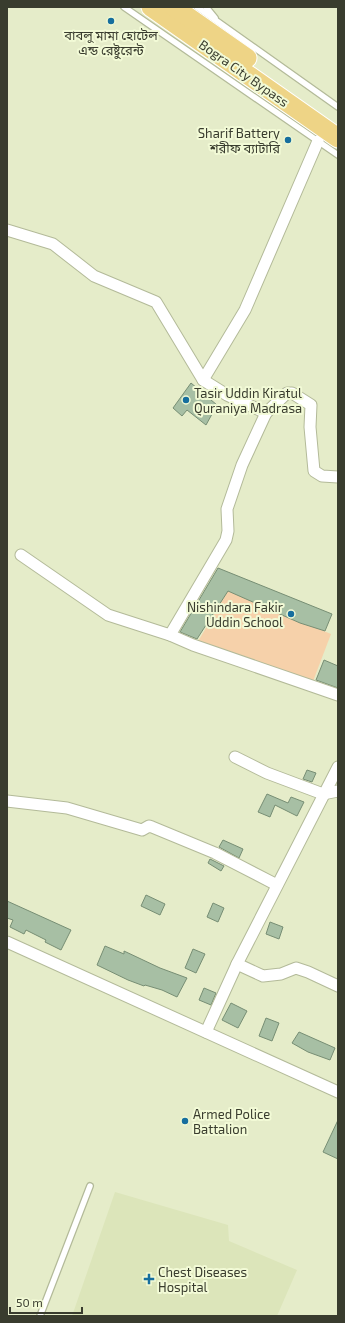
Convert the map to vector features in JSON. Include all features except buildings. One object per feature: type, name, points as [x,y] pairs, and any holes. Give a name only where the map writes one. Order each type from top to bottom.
[{"type":"highway","name":"Bogra City Bypass","points":[[151,7],[338,138]]},
{"type":"highway","name":"Bogra City Bypass","points":[[174,7],[338,124]]},
{"type":"street","points":[[203,380],[244,310],[318,141]]},
{"type":"street","points":[[7,230],[53,244],[94,276],[156,302],[203,380],[227,395],[266,413]]},
{"type":"street","points":[[170,635],[226,540],[228,531],[227,509],[242,465],[266,413],[287,393],[292,393],[311,405],[310,427],[314,470],[322,476],[338,477]]},
{"type":"street","points":[[21,555],[108,615],[170,635],[193,645],[338,695]]},
{"type":"street","points":[[235,757],[267,772],[323,794],[338,791]]},
{"type":"street","points":[[206,1032],[237,964],[338,767]]},
{"type":"street","points":[[7,801],[67,808],[142,830],[149,826],[215,853],[277,885]]},
{"type":"street","points":[[7,942],[338,1092]]},
{"type":"street","points":[[237,964],[263,976],[281,974],[296,968],[338,986]]},
{"type":"lane","points":[[124,7],[338,155]]},
{"type":"lane","points":[[197,7],[338,107]]},
{"type":"lane","points":[[206,7],[219,23]]},
{"type":"lane","points":[[40,1316],[90,1186]]},
{"type":"shaded area","points":[[228,591],[331,634],[312,684],[197,643]]},
{"type":"shaded area","name":"Chest Diseases Hospital","points":[[115,1192],[228,1225],[229,1241],[297,1270],[277,1316],[72,1316]]},
{"type":"place","name":"বাবলু মামা হোটেল এন্ড রেষ্টুরেন্ট","points":[[111,21]]},
{"type":"place","name":"Sharif Battery শরীফ ব্যাটারি","points":[[288,140]]},
{"type":"place","name":"Tasir Uddin Kiratul Quraniya Madrasa","points":[[186,400]]},
{"type":"place","name":"Nishindara Fakir Uddin School","points":[[291,614]]},
{"type":"place","name":"Armed Police Battalion","points":[[185,1121]]},
{"type":"place","name":"Chest Diseases Hospital","points":[[149,1279]]}]
